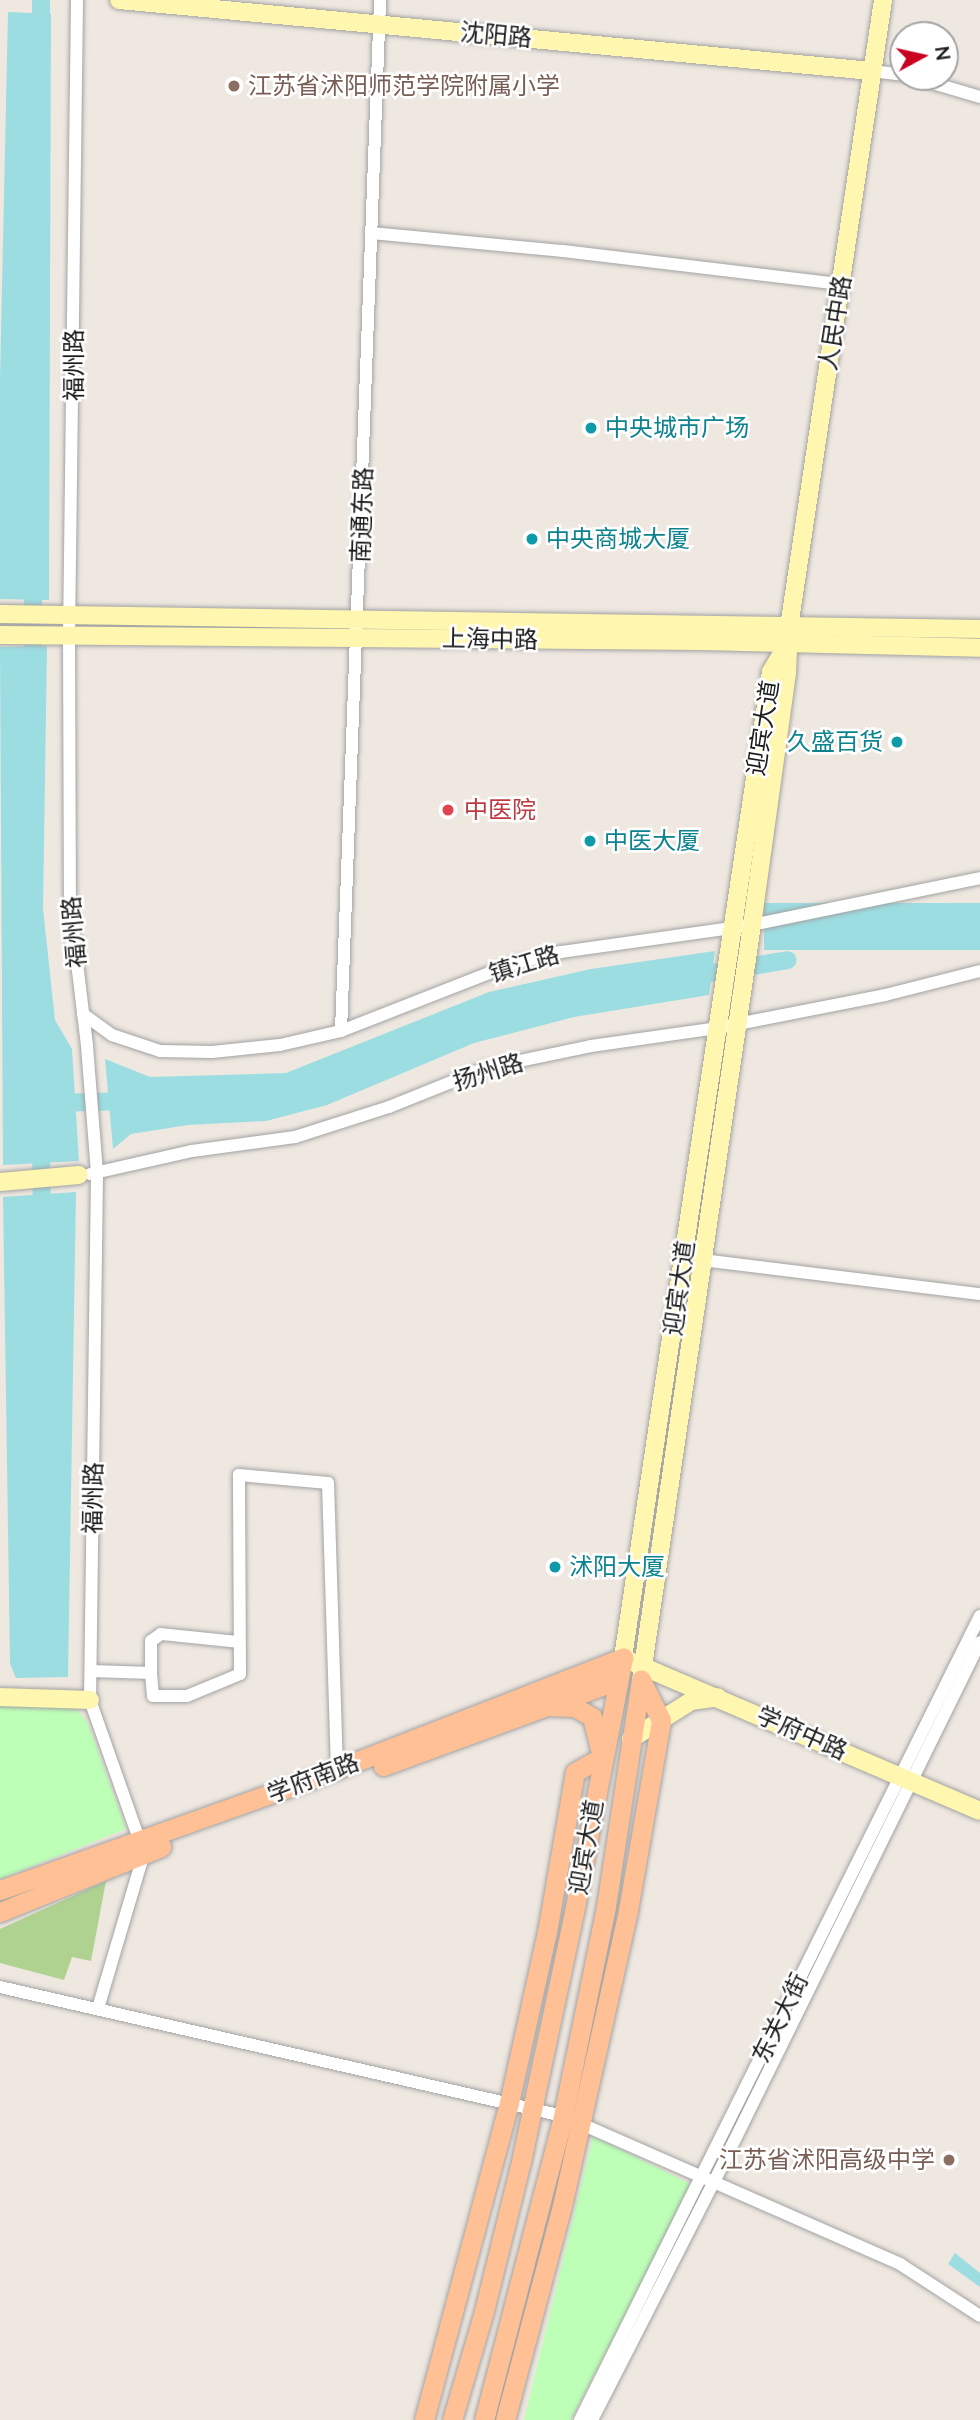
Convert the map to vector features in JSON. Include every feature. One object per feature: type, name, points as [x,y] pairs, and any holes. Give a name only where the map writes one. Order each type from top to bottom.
[{"type":"main road","name":"沈阳路","points":[[119,0],[379,22],[872,71]]},
{"type":"main road","name":"人民中路","points":[[788,636],[883,0]]},
{"type":"main road","name":"上海中路","points":[[0,614],[65,614],[703,641],[980,629]]},
{"type":"main road","name":"上海中路","points":[[0,635],[358,628]]},
{"type":"main road","name":"上海中路","points":[[788,636],[980,648]]},
{"type":"main road","name":"迎宾大道","points":[[484,2420],[563,2116],[606,1906],[751,932],[787,673],[788,636]]},
{"type":"main road","name":"迎宾大道","points":[[452,2420],[484,2311],[532,2108],[575,1907],[623,1658],[771,672],[788,636]]},
{"type":"main road","name":"扬州路","points":[[0,1182],[88,1174]]},
{"type":"main road","points":[[505,2420],[582,2125],[618,1964],[661,1720],[642,1673],[623,1658]]},
{"type":"main road","name":"学府南路","points":[[0,1912],[142,1847],[623,1658]]},
{"type":"main road","points":[[618,1680],[642,1673]]},
{"type":"main road","name":"学府中路","points":[[642,1673],[719,1697],[980,1811]]},
{"type":"main road","name":"学府南路","points":[[0,1890],[142,1847],[618,1680]]},
{"type":"main road","points":[[0,1697],[90,1700]]},
{"type":"main road","points":[[631,1739],[691,1701],[719,1697]]},
{"type":"main road","points":[[424,2420],[509,2103],[547,1932],[575,1772],[602,1757],[592,1717],[575,1707],[544,1706]]},
{"type":"street","name":"福州路","points":[[78,0],[64,635],[70,905],[87,1046],[96,1154],[88,1174],[90,1700],[142,1847]]},
{"type":"street","name":"南通东路","points":[[341,1031],[380,0]]},
{"type":"street","points":[[872,71],[889,73]]},
{"type":"street","points":[[959,91],[980,97]]},
{"type":"street","points":[[372,233],[563,251],[841,284]]},
{"type":"street","name":"镇江路","points":[[83,1014],[112,1035],[160,1051],[212,1052],[280,1045],[341,1031],[509,965],[561,952],[751,932],[980,878]]},
{"type":"street","name":"扬州路","points":[[88,1174],[192,1151],[295,1137],[389,1107],[486,1068],[591,1046],[717,1028],[885,995],[980,971]]},
{"type":"street","points":[[702,1260],[980,1294]]},
{"type":"street","points":[[239,1642],[162,1634],[151,1641],[150,1673],[153,1696],[187,1696],[240,1674],[239,1475],[328,1483],[337,1770]]},
{"type":"street","name":"东关大街","points":[[593,2420],[905,1779],[980,1616]]},
{"type":"street","name":"东关大街","points":[[905,1779],[980,1642]]},
{"type":"street","points":[[91,1671],[150,1673]]},
{"type":"street","points":[[98,2008],[142,1847]]},
{"type":"street","points":[[0,1987],[563,2116],[900,2264],[980,2316]]},
{"type":"street","name":"东关大街","points":[[580,2420],[707,2181]]},
{"type":"green space","points":[[63,1701],[79,1712],[88,1723],[126,1829],[0,1879],[0,1703]]},
{"type":"green space","points":[[106,1881],[91,1961],[72,1957],[64,1980],[0,1963],[0,1929]]},
{"type":"green space","points":[[593,2136],[693,2185],[571,2420],[524,2420]]},
{"type":"water","points":[[8,12],[51,14],[49,600],[0,599],[0,379]]},
{"type":"water","points":[[47,646],[43,909],[55,1020],[72,1049],[79,1161],[3,1165],[0,647]]},
{"type":"water","points":[[764,903],[980,903],[980,950],[764,950]]},
{"type":"water","points":[[715,951],[709,995],[574,1017],[474,1043],[327,1105],[266,1121],[188,1125],[131,1134],[113,1149],[105,1059],[150,1077],[286,1073],[489,992],[591,969]]},
{"type":"water","points":[[76,1192],[68,1677],[16,1678],[10,1664],[3,1197]]},
{"type":"water","points":[[955,2253],[980,2273],[980,2287],[948,2264]]},
{"type":"waterway","points":[[41,0],[41,35]]},
{"type":"waterway","points":[[33,577],[33,651]]},
{"type":"waterway","points":[[688,977],[788,960]]},
{"type":"waterway","points":[[54,1103],[131,1101]]},
{"type":"waterway","points":[[41,1141],[42,1218]]},
{"type":"place","name":"江苏省沭阳师范学院附属小学","points":[[234,86]]},
{"type":"place","name":"中央城市广场","points":[[591,428]]},
{"type":"place","name":"中央商城大厦","points":[[532,539]]},
{"type":"place","name":"久盛百货","points":[[897,742]]},
{"type":"place","name":"中医院","points":[[448,810]]},
{"type":"place","name":"中医大厦","points":[[590,841]]},
{"type":"place","name":"沭阳大厦","points":[[555,1567]]},
{"type":"place","name":"江苏省沭阳高级中学","points":[[949,2160]]}]
